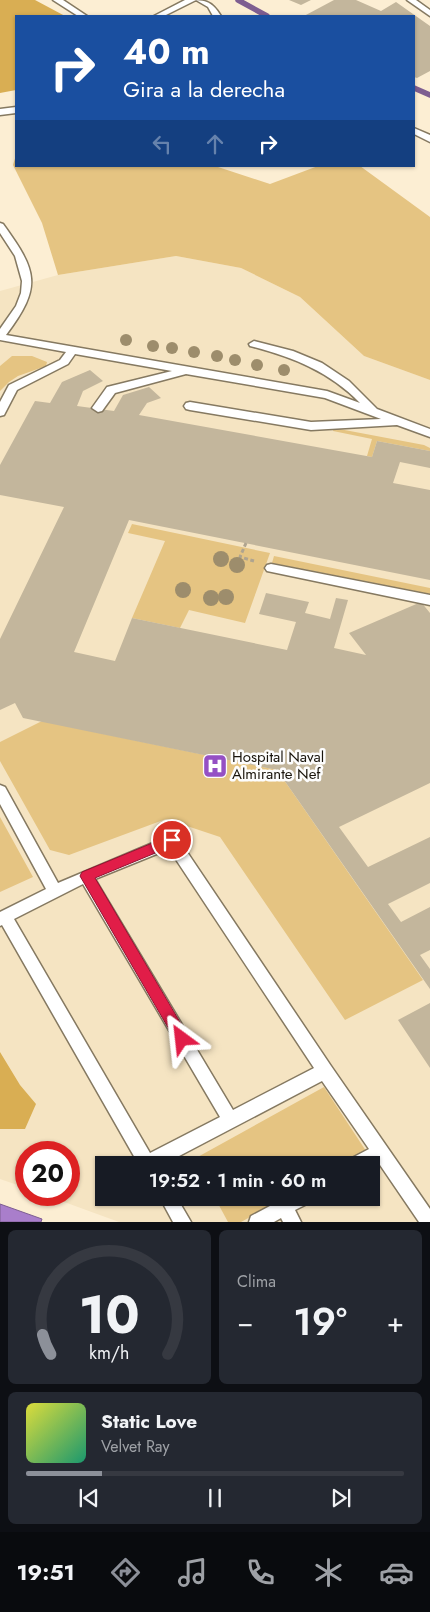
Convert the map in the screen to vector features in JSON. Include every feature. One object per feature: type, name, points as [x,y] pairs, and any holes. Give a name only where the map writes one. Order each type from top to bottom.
[{"type":"lane","points":[[57,0],[81,15]]},
{"type":"lane","points":[[160,15],[192,0]]},
{"type":"lane","points":[[200,0],[211,5],[216,15]]},
{"type":"lane","points":[[411,0],[430,14]]},
{"type":"lane","points":[[0,112],[15,110]]},
{"type":"lane","points":[[415,132],[430,139]]},
{"type":"lane","points":[[0,226],[22,257],[28,278],[27,290],[17,315],[0,337],[326,395],[430,433]]},
{"type":"lane","points":[[254,344],[295,354],[315,363],[337,377],[374,412]]},
{"type":"lane","points":[[0,412],[13,388],[64,362],[72,351]]},
{"type":"lane","points":[[98,408],[111,390],[187,371]]},
{"type":"lane","points":[[190,406],[310,426],[399,421]]},
{"type":"lane","points":[[271,568],[430,600]]},
{"type":"lane","points":[[0,790],[55,892]]},
{"type":"lane","points":[[142,1156],[3,918],[86,876],[172,840],[325,1071],[429,1222]]},
{"type":"lane","points":[[86,876],[230,1120]]},
{"type":"lane","points":[[162,1156],[325,1071]]},
{"type":"lane","points":[[371,1156],[380,1151]]},
{"type":"lane","points":[[173,1206],[183,1222]]},
{"type":"lane","points":[[257,1222],[284,1207],[293,1222]]},
{"type":"path","points":[[246,543],[240,557],[256,561],[253,567]]},
{"type":"shaded area","points":[[0,0],[35,0],[63,15],[15,15],[15,90],[0,93]]},
{"type":"shaded area","points":[[15,158],[15,167],[218,167],[270,184],[315,167],[361,167],[430,217],[430,380],[364,356],[300,297],[241,268],[176,256],[58,275],[42,223],[13,165]]},
{"type":"shaded area","name":"Hospital Naval Almirante Nef","points":[[176,256],[241,268],[300,297],[364,356],[430,380],[430,1222],[119,1222],[75,1206],[80,1206],[80,1141],[15,1141],[15,1184],[0,1179],[0,291],[58,275]]},
{"type":"shaded area","points":[[12,356],[32,356],[47,362],[46,366],[18,376],[0,391],[0,366]]},
{"type":"shaded area","points":[[334,428],[424,445],[430,448],[430,451],[377,441],[372,457],[367,456],[372,439],[333,431]]},
{"type":"shaded area","points":[[132,524],[270,553],[245,623],[189,610],[180,628],[132,618],[165,541],[128,533]]},
{"type":"shaded area","points":[[274,556],[430,588],[430,594],[272,563]]},
{"type":"shaded area","points":[[42,721],[277,770],[423,980],[345,1020],[220,837],[166,819],[69,855],[50,850],[0,761],[0,742]]},
{"type":"shaded area","points":[[0,817],[33,877],[0,892]]},
{"type":"shaded area","points":[[0,1052],[20,1085],[36,1104],[25,1129],[0,1129]]},
{"type":"shaded area","points":[[324,1087],[366,1151],[357,1156],[199,1156]]},
{"type":"shaded area","points":[[0,1204],[42,1219],[41,1222],[0,1222]]},
{"type":"shaded area","points":[[219,1206],[270,1206],[241,1222],[228,1222]]},
{"type":"building","points":[[289,0],[311,0],[301,5]]},
{"type":"building","points":[[334,0],[356,0],[381,11],[396,2],[414,15],[306,15]]},
{"type":"building","points":[[415,15],[430,26],[430,71],[415,77]]},
{"type":"building","points":[[90,370],[103,381],[83,391],[77,406],[114,411],[123,395],[149,387],[161,398],[147,403],[139,415],[372,457],[377,441],[430,451],[430,468],[400,462],[393,483],[430,490],[430,580],[129,520],[74,652],[115,661],[132,618],[287,650],[296,622],[259,614],[266,593],[309,602],[305,613],[330,619],[336,598],[348,600],[334,648],[366,655],[349,633],[421,602],[430,613],[430,783],[339,827],[368,867],[430,837],[430,883],[388,904],[401,922],[430,907],[430,950],[420,955],[430,969],[430,989],[277,770],[23,718],[15,703],[0,710],[0,639],[64,507],[0,495],[0,465],[35,401],[50,403],[62,382]]},
{"type":"building","points":[[430,1003],[430,1068],[398,1020]]},
{"type":"waterway","points":[[238,0],[265,15]]},
{"type":"waterway","points":[[415,88],[430,95]]},
{"type":"place","name":"Hospital Naval Almirante Nef","points":[[215,766]]},
{"type":"route","points":[[172,840],[86,876],[182,1039]]}]
